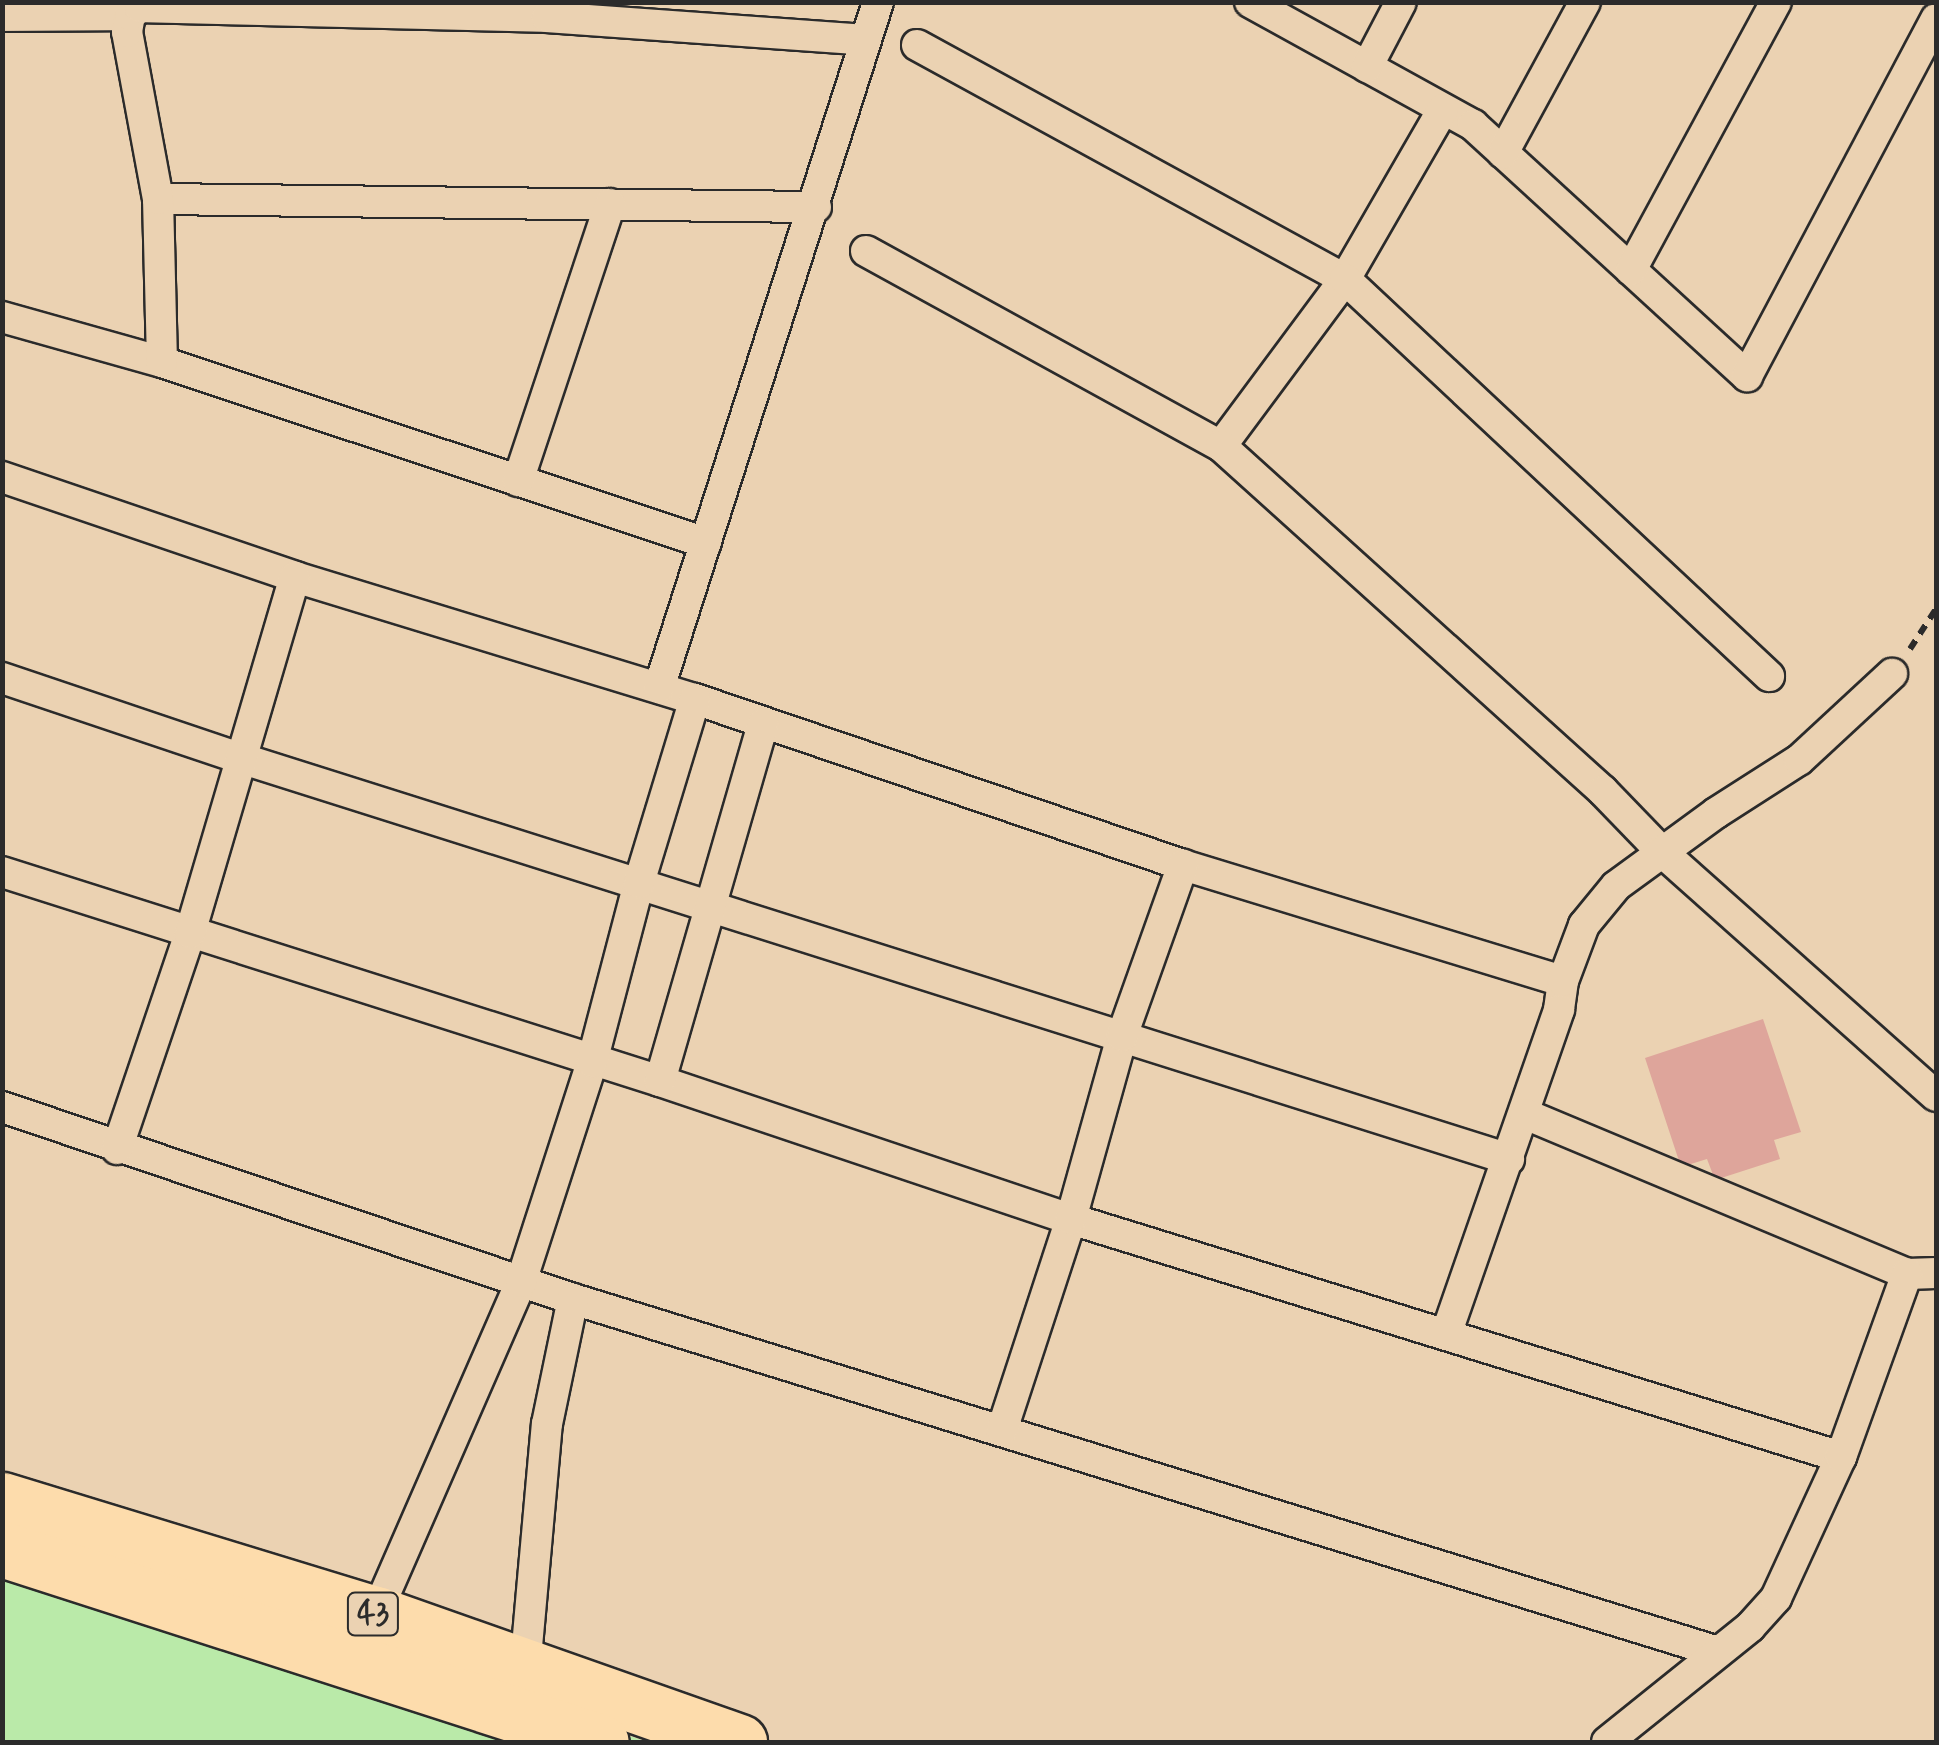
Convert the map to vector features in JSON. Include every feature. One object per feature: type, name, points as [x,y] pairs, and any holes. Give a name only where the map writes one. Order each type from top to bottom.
[{"type":"highway","name":"43","points":[[2,1500],[376,1614],[739,1742]]},
{"type":"highway","name":"43","points":[[2,1549],[601,1742]]},
{"type":"street","points":[[660,688],[878,2]]},
{"type":"street","points":[[1250,2],[1473,125],[1747,376],[1936,19]]},
{"type":"street","points":[[1367,67],[1401,2]]},
{"type":"street","points":[[1503,153],[1585,2]]},
{"type":"street","points":[[1631,270],[1776,2]]},
{"type":"street","points":[[162,362],[158,198],[126,32],[130,15],[140,6],[548,10],[865,40]]},
{"type":"street","points":[[2,16],[130,15]]},
{"type":"street","points":[[917,45],[1344,279],[1769,676]]},
{"type":"street","points":[[1221,446],[1344,279],[1443,108]]},
{"type":"street","points":[[158,198],[816,207]]},
{"type":"street","points":[[518,480],[610,204]]},
{"type":"street","points":[[866,251],[1221,446],[1603,790],[1661,851],[1936,1096]]},
{"type":"street","points":[[2,317],[162,362],[706,543]]},
{"type":"street","points":[[2,477],[295,577],[695,699],[1183,865],[1563,981]]},
{"type":"street","points":[[117,1148],[190,933],[295,577]]},
{"type":"street","points":[[1447,1332],[1509,1159],[1584,925],[1616,886],[1661,851],[1799,760],[1892,674]]},
{"type":"street","points":[[2,678],[240,758],[1509,1159]]},
{"type":"street","points":[[376,1614],[521,1282],[592,1062],[639,883],[695,699]]},
{"type":"street","points":[[660,1081],[763,724]]},
{"type":"street","points":[[1002,1430],[1070,1219],[1122,1036],[1183,865]]},
{"type":"street","points":[[2,872],[660,1081],[1070,1219],[1447,1332],[1840,1457]]},
{"type":"street","points":[[2,1107],[573,1299],[1718,1652]]},
{"type":"street","points":[[1524,1114],[1922,1274],[1776,1598],[1750,1627],[1607,1742]]},
{"type":"street","points":[[525,1668],[547,1424],[573,1299]]},
{"type":"path","points":[[1892,674],[1936,608]]},
{"type":"green space","points":[[3,1532],[460,1681],[648,1742],[3,1742]]},
{"type":"building","points":[[1763,1019],[1801,1132],[1774,1140],[1780,1159],[1715,1180],[1707,1159],[1681,1167],[1645,1058]]}]
